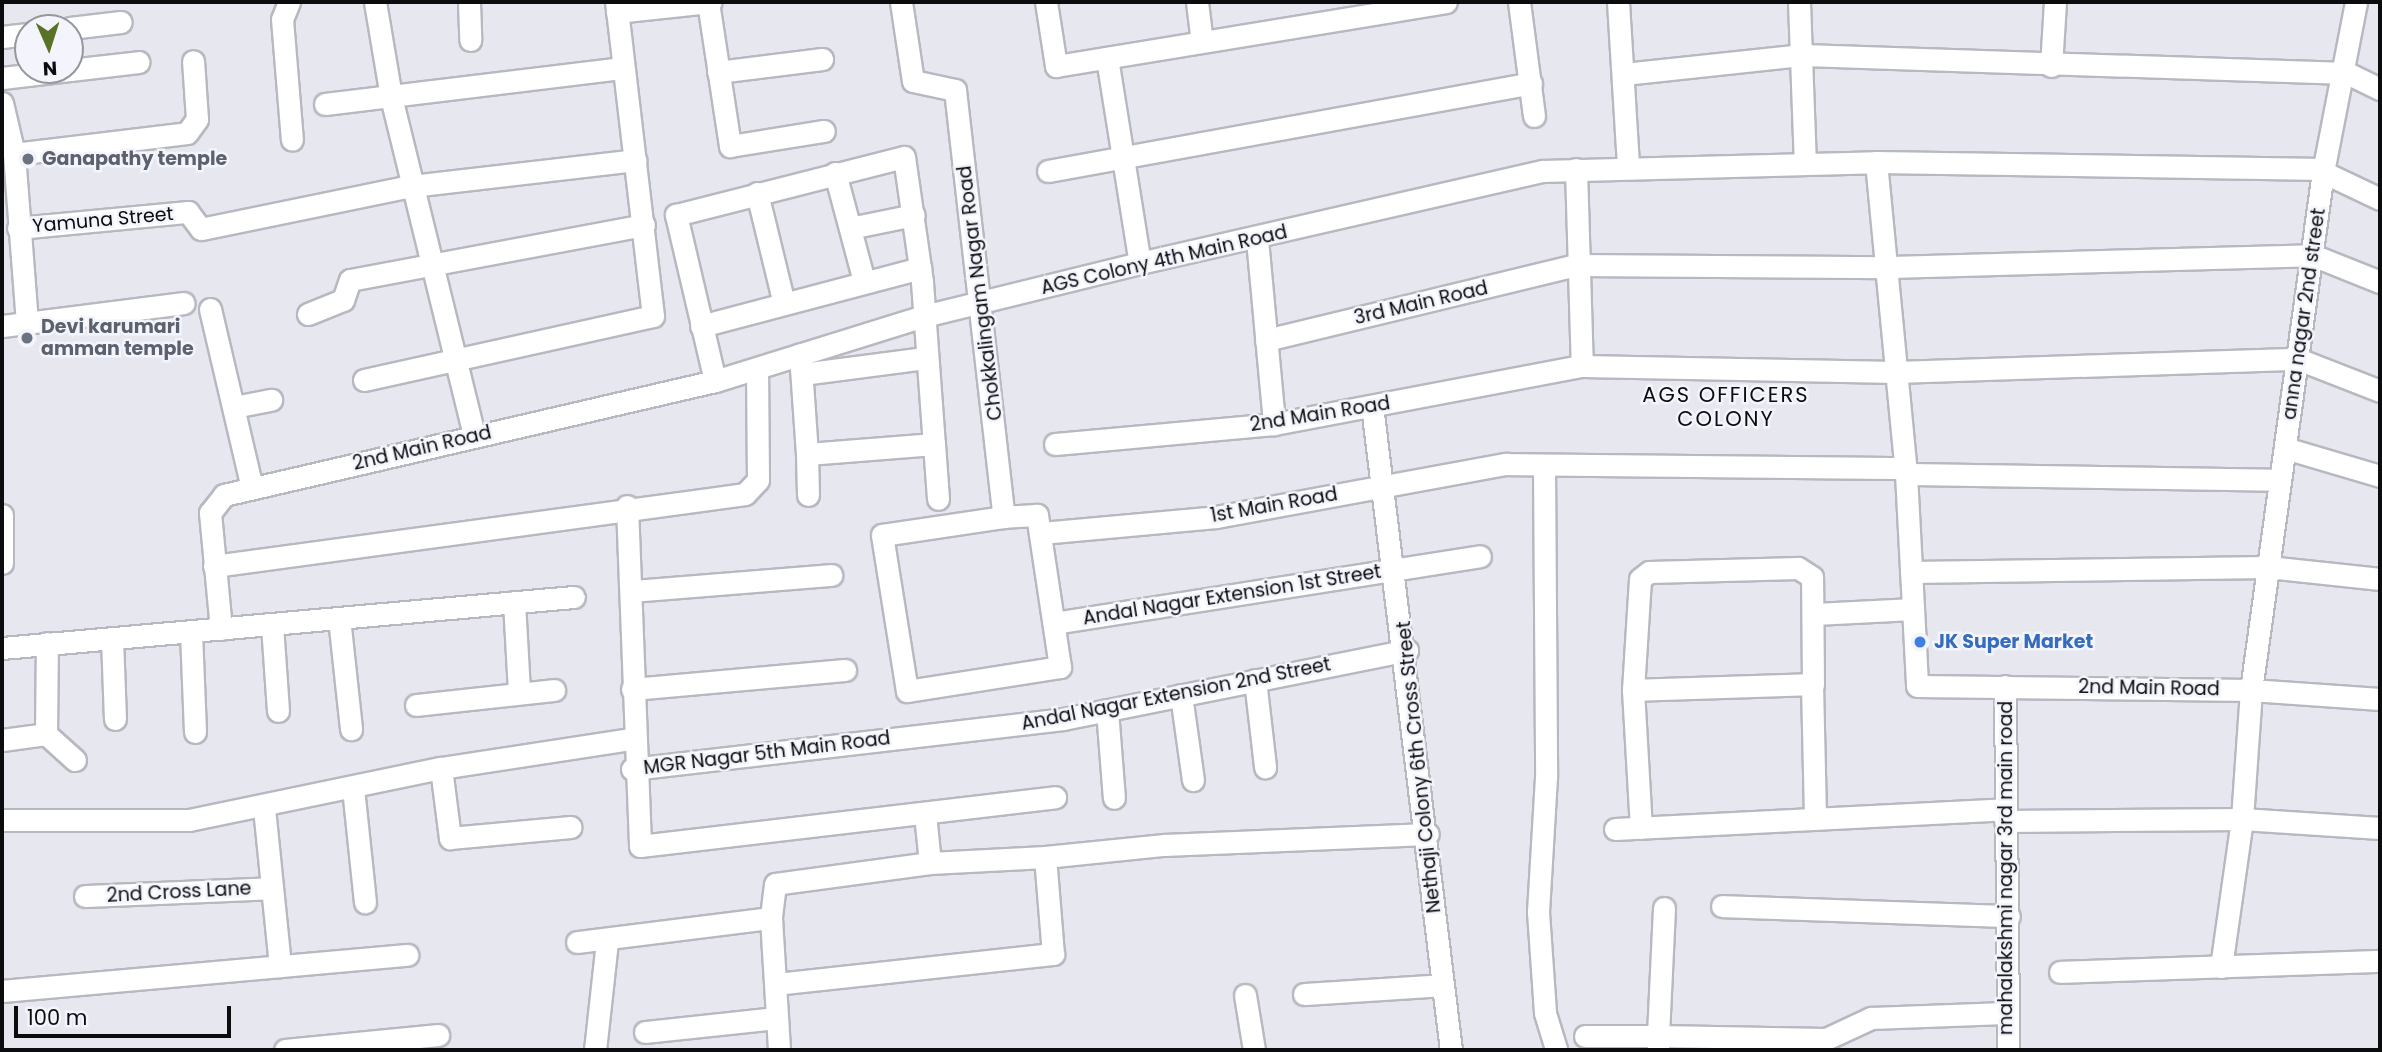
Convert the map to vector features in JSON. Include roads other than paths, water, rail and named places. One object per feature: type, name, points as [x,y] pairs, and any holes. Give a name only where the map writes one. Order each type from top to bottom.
[{"type":"street","points":[[289,2],[282,19],[292,139]]},
{"type":"street","points":[[375,2],[391,97],[411,186],[456,355],[474,436]]},
{"type":"street","points":[[469,2],[470,40]]},
{"type":"street","points":[[364,380],[456,355],[653,316],[617,7],[709,2],[730,146],[824,131]]},
{"type":"street","name":"Chokkalingam Nagar Road","points":[[901,2],[913,82],[923,88],[953,87],[983,302],[1003,508]]},
{"type":"street","points":[[1046,2],[1056,66],[1446,2]]},
{"type":"street","points":[[1197,2],[1202,41]]},
{"type":"street","points":[[1520,2],[1534,116]]},
{"type":"street","points":[[1618,2],[1628,165]]},
{"type":"street","points":[[1799,2],[1805,163]]},
{"type":"street","points":[[2051,66],[2055,2]]},
{"type":"street","name":"anna nagar 2nd street","points":[[2221,967],[2242,819],[2251,690],[2280,480],[2324,171],[2347,73],[2356,2]]},
{"type":"street","points":[[84,27],[121,22]]},
{"type":"street","points":[[1624,74],[1803,55],[2051,66],[2347,73],[2380,89]]},
{"type":"street","points":[[1107,58],[1140,263]]},
{"type":"street","points":[[718,72],[822,59]]},
{"type":"street","points":[[13,154],[187,132],[197,119],[193,61]]},
{"type":"street","points":[[84,68],[139,62]]},
{"type":"street","points":[[325,104],[623,68]]},
{"type":"street","points":[[1048,171],[1531,83]]},
{"type":"street","points":[[2,103],[5,131],[13,154],[13,216],[27,323]]},
{"type":"street","points":[[715,381],[676,215],[904,157],[920,268],[938,499]]},
{"type":"street","points":[[411,186],[635,160]]},
{"type":"street","points":[[1815,614],[1913,609],[1906,471],[1896,372],[1890,267],[1876,162]]},
{"type":"street","name":"AGS Colony 4th Main Road","points":[[757,369],[801,364],[924,316],[1140,263],[1576,169],[1628,165],[1876,162],[2324,171]]},
{"type":"street","points":[[1576,169],[1576,265],[1582,366]]},
{"type":"street","points":[[2324,171],[2380,199]]},
{"type":"street","points":[[835,173],[864,281]]},
{"type":"street","name":"Yamuna Street","points":[[13,216],[188,212],[201,229],[411,186]]},
{"type":"street","points":[[757,193],[784,304]]},
{"type":"street","points":[[850,228],[914,215]]},
{"type":"street","points":[[309,314],[343,300],[350,280],[644,225]]},
{"type":"street","points":[[1257,239],[1273,424]]},
{"type":"street","points":[[2312,255],[2380,282]]},
{"type":"street","name":"3rd Main Road","points":[[1266,340],[1576,265],[1890,267],[2312,255]]},
{"type":"street","points":[[701,326],[920,268]]},
{"type":"street","points":[[2,326],[184,303]]},
{"type":"street","points":[[210,309],[252,488]]},
{"type":"street","points":[[808,495],[801,364],[925,358]]},
{"type":"street","points":[[2298,359],[2380,391]]},
{"type":"street","name":"2nd Main Road","points":[[1055,444],[1273,424],[1582,366],[1896,372],[2298,359]]},
{"type":"street","points":[[214,566],[627,506],[745,494],[755,488],[757,369]]},
{"type":"street","name":"2nd Main Road","points":[[221,629],[214,566],[212,505],[252,488],[757,369]]},
{"type":"street","points":[[234,407],[271,400]]},
{"type":"street","name":"Nethaji Colony 6th Cross Street","points":[[1372,406],[1407,650],[1451,1050]]},
{"type":"street","points":[[807,454],[934,444]]},
{"type":"street","points":[[2285,447],[2380,476]]},
{"type":"street","name":"1st Main Road","points":[[1041,533],[1216,517],[1506,464],[2280,480]]},
{"type":"street","points":[[1544,465],[1546,777],[1538,912],[1545,1013],[1556,1050]]},
{"type":"street","points":[[627,506],[632,591],[632,769],[642,847],[1055,797]]},
{"type":"street","points":[[1003,508],[1037,515],[1061,622],[1060,663],[1053,671],[904,688],[882,535],[1003,508]]},
{"type":"street","points":[[2,515],[2,563]]},
{"type":"street","name":"Andal Nagar Extension 1st Street","points":[[1061,622],[1480,556]]},
{"type":"street","points":[[1911,572],[2268,567],[2380,579]]},
{"type":"street","points":[[1641,828],[1633,690],[1635,589],[1649,572],[1798,568],[1812,577],[1815,614],[1812,684],[1815,819]]},
{"type":"street","points":[[632,591],[831,575]]},
{"type":"street","points":[[2,648],[574,597]]},
{"type":"street","points":[[514,602],[519,692]]},
{"type":"street","name":"2nd Main Road","points":[[1913,609],[1917,686],[2251,690],[2380,699]]},
{"type":"street","points":[[339,618],[351,729]]},
{"type":"street","points":[[272,625],[278,711]]},
{"type":"street","points":[[191,632],[195,732]]},
{"type":"street","points":[[112,638],[115,719]]},
{"type":"street","points":[[47,643],[46,734],[75,760]]},
{"type":"street","name":"Andal Nagar Extension 2nd Street","points":[[902,737],[1107,710],[1407,650]]},
{"type":"street","points":[[632,689],[845,670]]},
{"type":"street","points":[[1255,680],[1265,767]]},
{"type":"street","points":[[1633,690],[1812,684]]},
{"type":"street","name":"mahalakshmi nagar 3rd main road","points":[[2005,686],[2005,815],[2009,916],[2004,1013],[2008,1050]]},
{"type":"street","points":[[416,705],[554,690]]},
{"type":"street","points":[[1181,695],[1193,780]]},
{"type":"street","points":[[1107,710],[1114,798]]},
{"type":"street","points":[[2,740],[46,734]]},
{"type":"street","name":"MGR Nagar 5th Main Road","points":[[632,769],[902,737]]},
{"type":"street","points":[[2,820],[189,820],[264,807],[441,768],[631,739]]},
{"type":"street","points":[[441,768],[450,838],[570,827]]},
{"type":"street","points":[[353,788],[365,902]]},
{"type":"street","points":[[264,807],[280,966]]},
{"type":"street","points":[[925,814],[930,863]]},
{"type":"street","points":[[1615,829],[1815,819],[2005,815],[2242,819],[2380,828]]},
{"type":"street","points":[[779,1050],[775,1018],[771,891],[779,882],[930,863],[1045,857],[1164,845],[1428,834]]},
{"type":"street","points":[[776,984],[1053,954],[1045,857]]},
{"type":"street","name":"2nd Cross Lane","points":[[85,896],[272,888]]},
{"type":"street","points":[[1722,906],[2009,916]]},
{"type":"street","points":[[1658,1043],[1664,908]]},
{"type":"street","points":[[577,942],[607,942],[772,918]]},
{"type":"street","points":[[595,1050],[607,942]]},
{"type":"street","points":[[2,990],[407,955]]},
{"type":"street","points":[[2060,972],[2380,961]]},
{"type":"street","points":[[1304,994],[1442,985]]},
{"type":"street","points":[[1245,995],[1254,1050]]},
{"type":"street","points":[[1585,1036],[1658,1043],[1826,1039],[1871,1018],[2004,1013]]},
{"type":"street","points":[[645,1032],[775,1018]]},
{"type":"street","points":[[285,1050],[438,1035]]},
{"type":"place","name":"Ganapathy temple","points":[[28,159]]},
{"type":"place","name":"Devi karumari amman temple","points":[[27,338]]},
{"type":"place","name":"JK Super Market","points":[[1920,642]]},
{"type":"district","name":"AGS OFFICERS COLONY","points":[[1726,407]]}]
